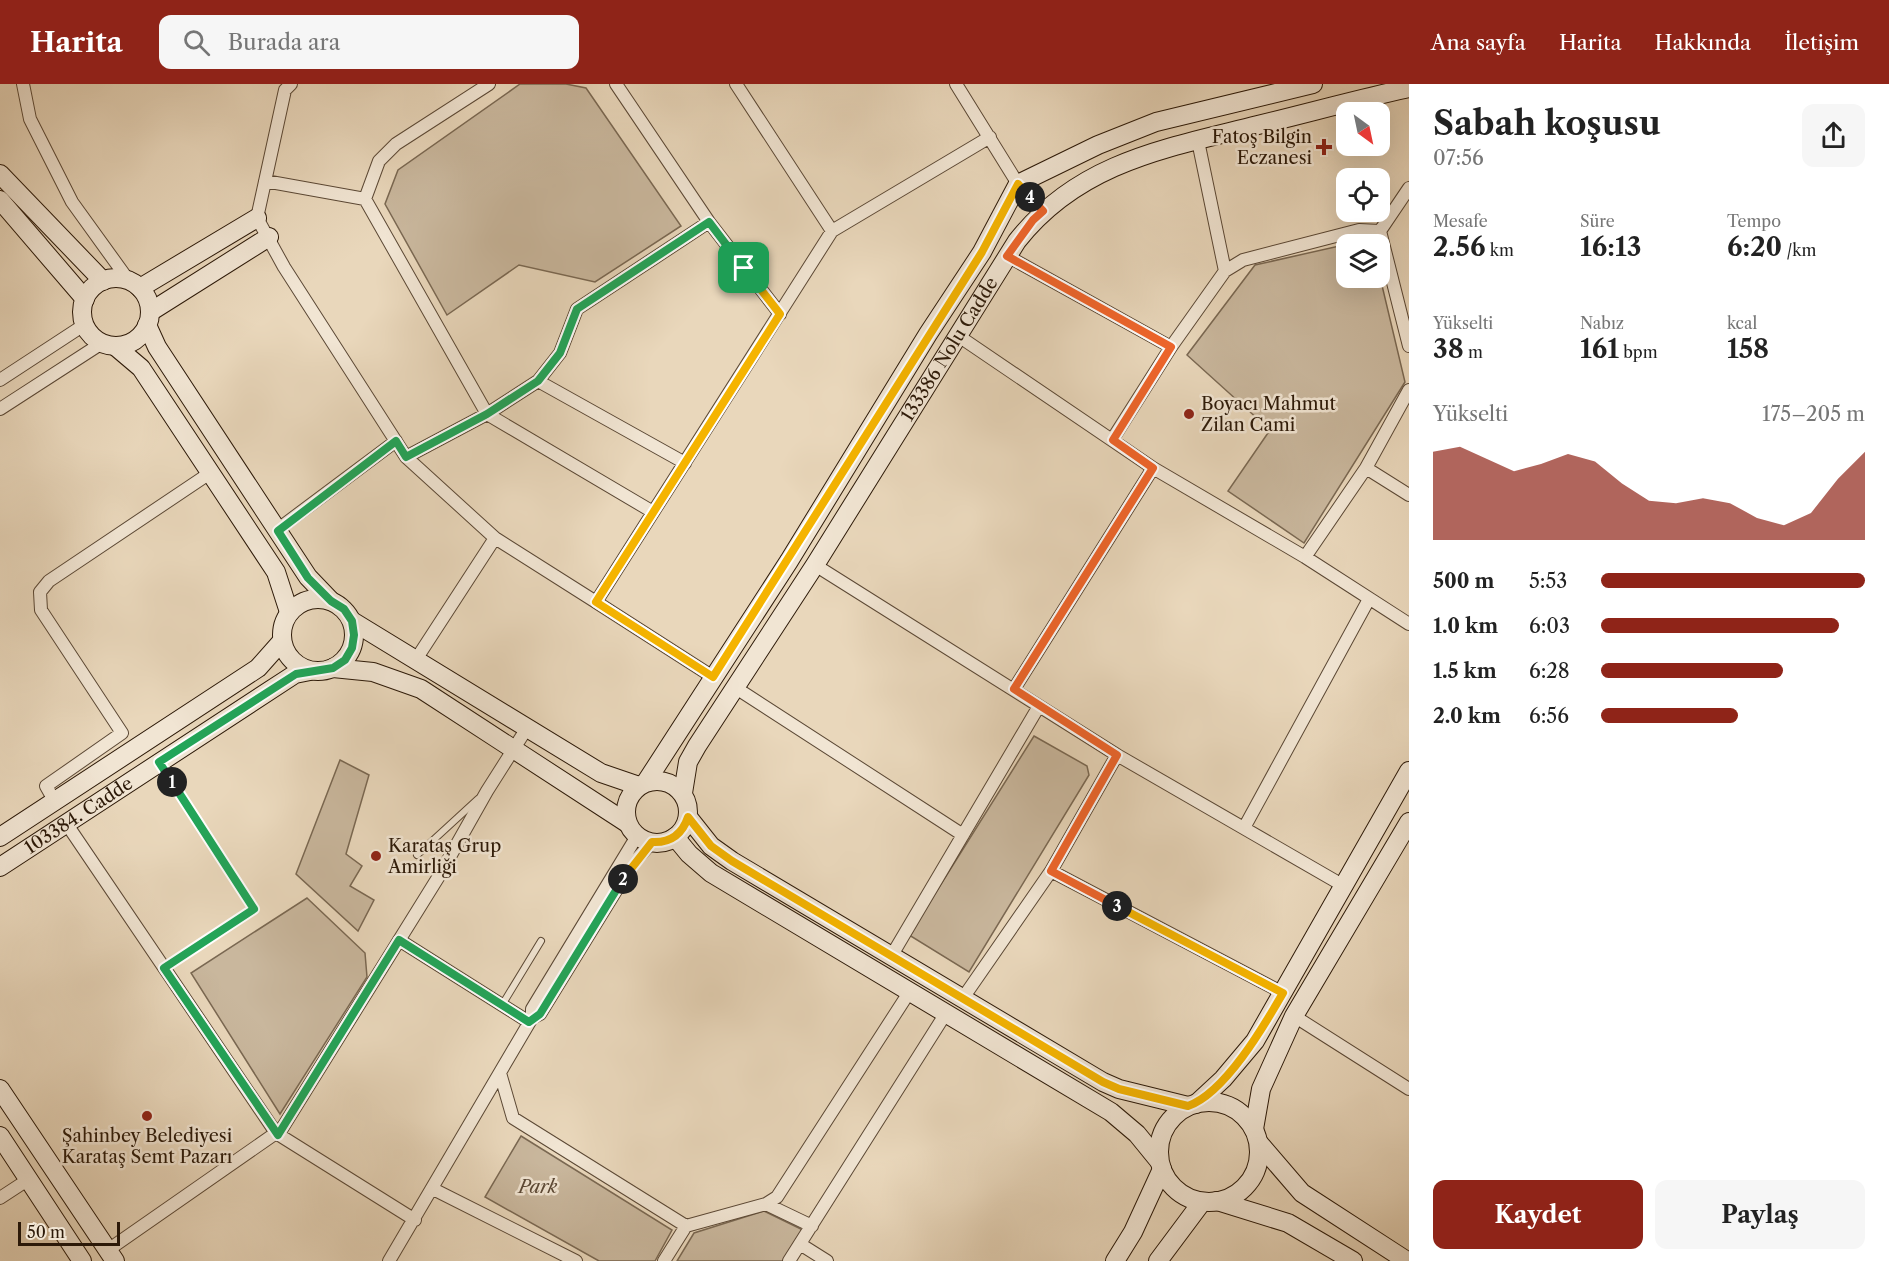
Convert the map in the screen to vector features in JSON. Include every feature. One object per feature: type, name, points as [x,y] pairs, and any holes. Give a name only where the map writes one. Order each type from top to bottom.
[{"type":"street","points":[[23,84],[30,119],[72,202],[148,299],[149,319],[157,347],[308,578],[331,601],[344,609],[352,621],[415,661],[601,774],[642,784]]},
{"type":"street","points":[[291,84],[285,90],[257,218],[284,267],[406,457],[495,538],[713,677]]},
{"type":"street","points":[[489,84],[396,144],[379,161],[365,200],[487,414],[653,512]]},
{"type":"street","points":[[616,84],[709,222],[780,314]]},
{"type":"street","points":[[736,84],[832,231]]},
{"type":"street","points":[[956,84],[1018,184],[1043,211]]},
{"type":"street","points":[[1018,184],[1098,145],[1156,122],[1313,84]]},
{"type":"street","name":"133386 Nolu Cadde","points":[[683,793],[688,762],[815,565],[1007,256],[1033,220],[1057,198],[1108,169],[1151,152],[1407,91]]},
{"type":"street","points":[[596,602],[832,231],[990,137]]},
{"type":"street","points":[[1198,141],[1225,272]]},
{"type":"street","points":[[0,174],[103,280]]},
{"type":"street","points":[[265,182],[365,200]]},
{"type":"street","name":"133386 Nolu Cadde","points":[[642,784],[713,677],[982,252],[1018,184]]},
{"type":"street","points":[[1409,188],[1380,231],[1409,346]]},
{"type":"street","points":[[0,200],[85,299]]},
{"type":"street","points":[[257,218],[135,284],[116,278],[103,280],[92,288],[85,299],[82,312],[84,325],[92,336],[141,368],[276,572],[289,612]]},
{"type":"street","points":[[406,457],[487,414],[538,381],[560,353],[577,309],[709,222]]},
{"type":"street","points":[[1113,440],[1171,347],[1225,272],[1243,260],[1359,230],[1380,231]]},
{"type":"street","points":[[0,409],[109,345],[129,344],[140,336],[149,319],[269,237]]},
{"type":"street","points":[[1007,256],[1171,347]]},
{"type":"street","points":[[0,380],[84,325]]},
{"type":"street","points":[[957,335],[1153,468],[1305,557],[1409,624]]},
{"type":"street","points":[[538,381],[685,463]]},
{"type":"street","points":[[1305,557],[1366,468],[1409,390]]},
{"type":"street","points":[[278,531],[396,441]]},
{"type":"street","points":[[1014,689],[1153,468]]},
{"type":"street","points":[[1366,468],[1409,495]]},
{"type":"street","points":[[54,802],[46,786],[122,734],[40,610],[40,592],[49,581],[210,473]]},
{"type":"street","points":[[415,661],[495,538]]},
{"type":"street","points":[[815,565],[1117,755],[1344,886]]},
{"type":"street","points":[[1244,828],[1369,599]]},
{"type":"street","points":[[331,601],[308,600],[289,612],[282,626],[282,641],[287,655],[297,665],[310,671],[333,668],[373,672],[406,682],[513,749],[638,834],[668,841],[675,837],[688,817],[687,800],[683,793],[670,783],[654,780],[642,784],[628,798],[638,834],[532,1009],[530,1020],[500,1073],[434,1189],[389,1261]]},
{"type":"street","points":[[333,668],[345,660],[352,648],[354,635],[352,621]]},
{"type":"street","points":[[0,837],[258,668],[282,641]]},
{"type":"street","name":"103384. Cadde","points":[[0,867],[296,674],[310,671]]},
{"type":"street","points":[[736,688],[963,835]]},
{"type":"street","points":[[892,955],[1039,706]]},
{"type":"street","points":[[0,1089],[112,1256],[277,1134],[399,940],[527,728]]},
{"type":"street","points":[[963,998],[1051,871],[1117,755]]},
{"type":"street","points":[[1115,1261],[1133,1232],[1160,1165],[1159,1144],[1164,1128],[1175,1114],[1192,1105],[1223,1079],[1255,1041],[1409,771]]},
{"type":"street","points":[[688,817],[721,854],[1103,1082],[1119,1089],[1192,1105],[1219,1102],[1233,1108],[1245,1116],[1256,1136],[1302,1193],[1407,1261]]},
{"type":"street","points":[[1158,1261],[1210,1202],[1232,1196],[1245,1187],[1254,1174],[1259,1159],[1256,1136],[1261,1089],[1294,1016],[1409,822]]},
{"type":"street","points":[[66,823],[277,1134],[415,1220]]},
{"type":"street","points":[[675,837],[689,854],[711,873],[1111,1112],[1137,1134],[1174,1188],[1186,1197],[1288,1223],[1353,1261]]},
{"type":"street","points":[[1051,871],[1283,993]]},
{"type":"street","points":[[399,940],[530,1020]]},
{"type":"street","points":[[664,1261],[686,1226],[765,1204],[777,1197],[910,991]]},
{"type":"street","points":[[789,1261],[946,1012]]},
{"type":"street","points":[[1294,1016],[1409,1089]]},
{"type":"street","points":[[500,1073],[513,1119],[686,1226]]},
{"type":"street","points":[[0,1136],[82,1261]]},
{"type":"street","points":[[0,1198],[29,1179]]},
{"type":"street","points":[[434,1189],[576,1261]]},
{"type":"street","points":[[765,1204],[812,1227]]},
{"type":"street","points":[[800,1244],[827,1261]]},
{"type":"lane","points":[[159,762],[254,909],[164,968]]},
{"type":"lane","points":[[417,855],[487,791]]},
{"type":"lane","points":[[502,1005],[541,941]]},
{"type":"green space","points":[[520,84],[566,84],[586,88],[681,226],[595,282],[519,265],[447,315],[385,204],[398,170]]},
{"type":"green space","points":[[1336,247],[1336,288],[1383,288],[1405,382],[1304,543],[1228,491],[1270,430],[1187,355],[1255,265]]},
{"type":"green space","points":[[1034,736],[1087,766],[1089,775],[969,972],[909,935]]},
{"type":"green space","points":[[340,760],[369,775],[346,854],[362,866],[350,886],[374,900],[358,931],[296,874]]},
{"type":"green space","points":[[307,898],[365,953],[367,977],[280,1114],[191,973]]},
{"type":"green space","name":"Park","points":[[521,1136],[672,1230],[655,1261],[599,1261],[485,1197]]},
{"type":"green space","points":[[764,1211],[803,1230],[783,1261],[677,1261],[694,1233]]},
{"type":"place","name":"Fatoş Bilgin Eczanesi","points":[[1324,147]]},
{"type":"place","name":"Boyacı Mahmut Zilan Cami","points":[[1189,414]]},
{"type":"place","name":"Karataş Grup Amirliği","points":[[376,856]]},
{"type":"place","name":"Şahinbey Belediyesi Karataş Semt Pazarı","points":[[147,1116]]},
{"type":"route","points":[[1018,184],[1043,211],[1033,220],[1007,256],[1171,347],[1113,440],[1153,468],[1014,689],[1117,755],[1051,871],[1283,993],[1255,1041],[1223,1079],[1196,1104],[1188,1106],[1119,1089],[1103,1082],[732,861],[711,846],[688,817],[686,825],[675,837],[660,843],[652,842],[633,863],[540,1014],[531,1018],[529,1022],[399,940],[278,1135],[164,968],[254,909],[159,762],[296,674],[333,668],[345,660],[352,648],[354,635],[352,621],[344,609],[331,601],[308,578],[278,531],[396,441],[406,457],[487,414],[538,381],[560,353],[577,309],[709,222],[744,268],[780,314],[596,602],[713,677],[789,561],[928,334],[982,252],[1018,184]]}]
